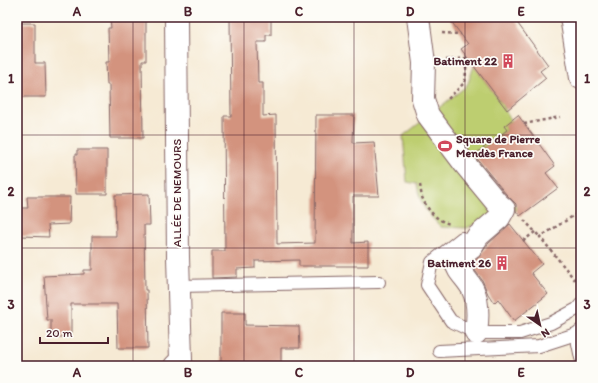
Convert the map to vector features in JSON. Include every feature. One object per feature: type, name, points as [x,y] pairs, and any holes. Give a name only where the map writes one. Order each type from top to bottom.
[{"type":"street","name":"ALLÉE DE NEMOURS","points":[[174,366],[181,360],[176,17]]},
{"type":"street","points":[[418,17],[424,63],[423,99],[428,115],[464,163],[497,203],[504,209],[499,218],[478,236],[471,248],[456,260],[456,266],[473,290],[478,318],[476,333]]},
{"type":"street","points":[[571,17],[581,78]]},
{"type":"lane","points":[[462,238],[432,262],[427,285],[451,321],[476,333],[520,333],[551,323],[577,309],[581,304]]},
{"type":"lane","points":[[179,286],[379,282]]},
{"type":"lane","points":[[439,351],[539,346],[579,332],[581,358]]},
{"type":"path","points":[[424,63],[467,58],[465,82],[456,92],[428,115]]},
{"type":"path","points":[[524,124],[560,116]]},
{"type":"path","points":[[420,185],[422,197],[431,212],[443,223],[454,225]]},
{"type":"path","points":[[540,237],[581,211]]},
{"type":"path","points":[[522,216],[575,280]]},
{"type":"path","points":[[523,241],[535,232]]},
{"type":"green space","name":"Square de Pierre Mendès France","points":[[474,66],[504,107],[511,121],[504,126],[507,130],[472,156],[509,203],[512,201],[517,209],[491,227],[475,224],[467,228],[441,227],[424,208],[417,184],[407,182],[403,136],[464,88],[468,83]]},
{"type":"building","points":[[110,17],[146,17],[146,61],[142,61],[143,138],[110,138],[109,85],[107,85],[106,62],[109,62],[108,28],[111,28]]},
{"type":"building","points":[[230,17],[271,17],[271,35],[266,35],[266,42],[257,42],[258,83],[263,83],[263,116],[276,115],[277,244],[315,243],[316,115],[354,115],[353,143],[374,142],[379,196],[353,196],[353,243],[368,242],[368,266],[299,266],[299,260],[255,261],[255,268],[237,269],[237,277],[212,278],[212,251],[225,251],[224,116],[231,116]]},
{"type":"building","name":"Batiment 22","points":[[448,17],[513,17],[548,65],[540,71],[546,78],[507,110],[461,49],[468,44]]},
{"type":"building","points":[[17,23],[35,23],[35,63],[45,63],[46,97],[17,97]]},
{"type":"building","points":[[518,115],[555,166],[546,173],[558,188],[520,216],[516,211],[516,204],[474,155],[507,130],[504,126]]},
{"type":"building","points":[[77,150],[107,150],[107,194],[76,194],[75,155],[77,155]]},
{"type":"building","points":[[149,194],[150,225],[144,225],[148,348],[118,348],[117,304],[71,304],[71,337],[51,337],[51,320],[47,320],[44,276],[84,274],[84,270],[92,270],[92,236],[116,236],[115,195]]},
{"type":"building","points":[[27,197],[70,197],[69,224],[48,225],[49,237],[21,236],[20,208],[28,208]]},
{"type":"building","name":"Batiment 26","points":[[510,224],[542,264],[531,273],[548,294],[514,321],[498,299],[494,303],[482,280],[470,264],[479,257],[488,244]]},
{"type":"building","points":[[221,313],[245,313],[245,325],[299,326],[300,348],[281,348],[281,366],[221,366]]},
{"type":"place","name":"Batiment 22","points":[[508,61]]},
{"type":"place","name":"Square de Pierre Mendès France","points":[[445,146]]},
{"type":"place","name":"Batiment 26","points":[[502,263]]}]
